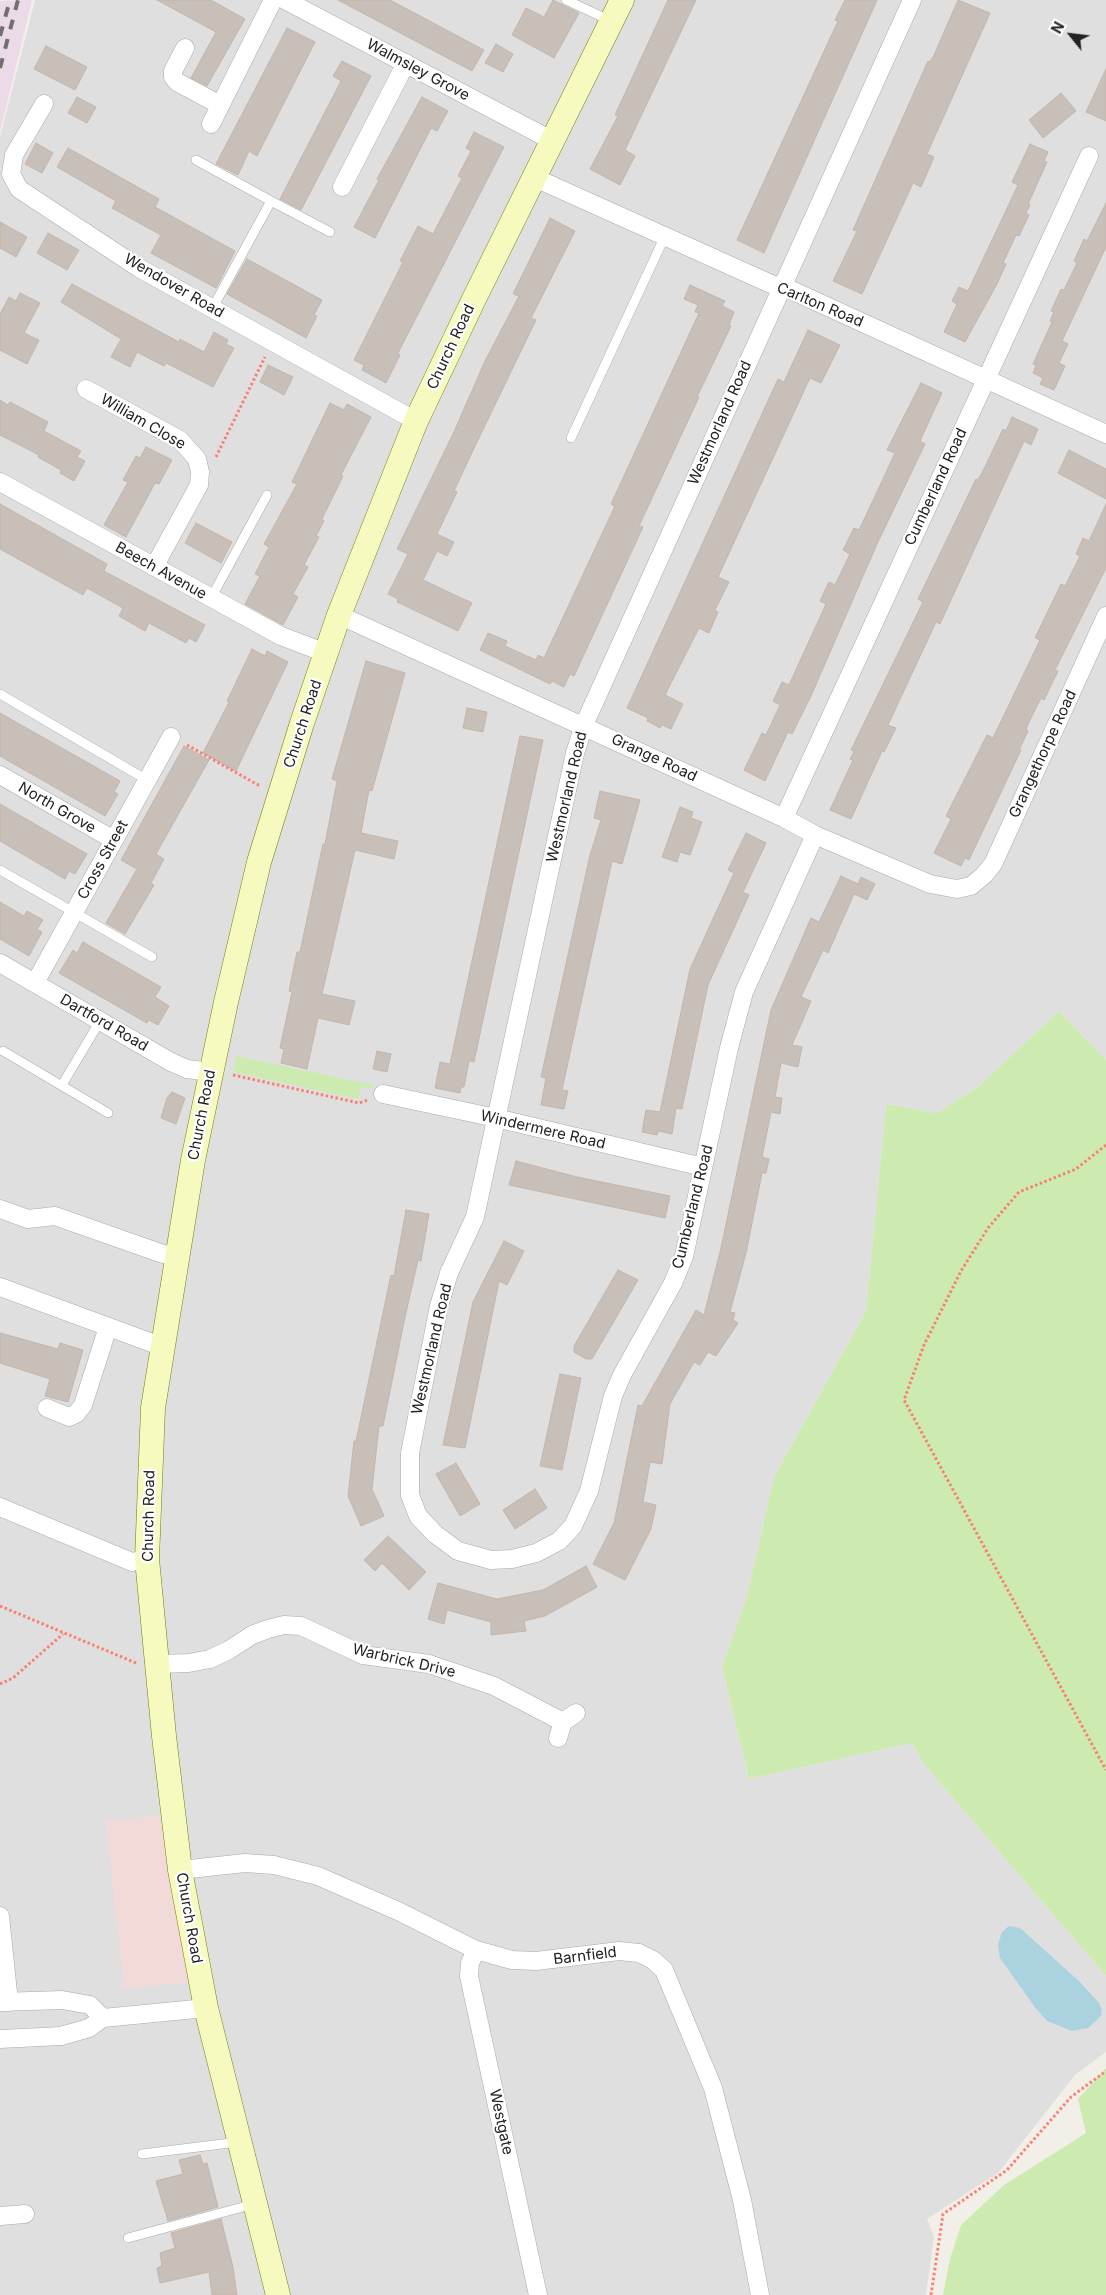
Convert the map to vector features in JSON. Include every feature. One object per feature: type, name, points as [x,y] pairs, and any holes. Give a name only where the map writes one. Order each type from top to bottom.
[{"type":"main road","name":"Church Road","points":[[278,2295],[238,2142],[206,2008],[180,1870],[147,1559],[152,1408],[193,1160],[254,880],[279,796],[339,614],[416,422],[533,176],[622,0]]},
{"type":"street","points":[[211,124],[274,0]]},
{"type":"street","name":"Walmsley Grove","points":[[286,0],[551,140]]},
{"type":"street","name":"Westmorland Road","points":[[446,1543],[418,1516],[410,1495],[410,1453],[438,1306],[449,1273],[475,1217],[571,770],[584,725],[912,0]]},
{"type":"street","points":[[185,48],[173,71],[173,77],[177,82],[220,105]]},
{"type":"street","points":[[342,187],[406,63]]},
{"type":"street","name":"Wendover Road","points":[[44,104],[14,155],[11,174],[19,189],[84,229],[139,268],[416,422]]},
{"type":"street","name":"Cumberland Road","points":[[784,818],[1089,156]]},
{"type":"street","name":"Carlton Road","points":[[533,176],[665,236],[791,290],[1106,434]]},
{"type":"street","name":"William Close","points":[[86,388],[180,440],[190,448],[199,465],[199,485]]},
{"type":"street","name":"Beech Avenue","points":[[0,482],[281,636],[326,653]]},
{"type":"street","points":[[154,567],[199,485]]},
{"type":"street","name":"Grange Road","points":[[339,614],[584,725],[784,818],[815,835],[930,884],[957,890],[971,886]]},
{"type":"street","name":"Grangethorpe Road","points":[[971,886],[993,864],[1106,616]]},
{"type":"street","name":"Cross Street","points":[[35,983],[171,737]]},
{"type":"street","name":"North Grove","points":[[0,775],[114,840]]},
{"type":"street","name":"Cumberland Road","points":[[446,1543],[472,1556],[491,1560],[512,1560],[536,1553],[559,1541],[574,1526],[589,1491],[613,1396],[622,1375],[673,1283],[684,1256],[729,1048],[744,992],[815,835]]},
{"type":"street","name":"Dartford Road","points":[[0,963],[179,1066],[195,1071],[211,1072]]},
{"type":"street","name":"Windermere Road","points":[[383,1094],[496,1118],[703,1167]]},
{"type":"street","points":[[0,1209],[28,1219],[55,1216],[163,1254],[178,1256]]},
{"type":"street","points":[[0,1287],[163,1347]]},
{"type":"street","points":[[47,1408],[69,1417],[76,1414],[83,1405],[108,1327]]},
{"type":"street","points":[[0,1507],[132,1562],[147,1559]]},
{"type":"street","name":"Warbrick Drive","points":[[158,1664],[189,1663],[210,1659],[229,1650],[252,1635],[268,1629],[284,1625],[301,1626],[363,1655],[429,1664],[494,1686],[565,1724]]},
{"type":"street","name":"Barnfield","points":[[180,1870],[245,1863],[274,1866],[318,1876],[398,1911],[476,1950],[512,1960],[536,1961],[619,1950],[639,1953],[653,1960],[664,1970],[713,2088],[740,2191],[760,2295]]},
{"type":"street","points":[[0,1916],[4,2002],[62,2000],[90,2006],[103,2018]]},
{"type":"street","name":"Westgate","points":[[476,1950],[470,1963],[469,1976],[538,2295]]},
{"type":"street","points":[[0,2039],[61,2036],[89,2028],[103,2018],[206,2008]]},
{"type":"street","points":[[0,2216],[25,2214]]},
{"type":"lane","points":[[566,0],[612,21]]},
{"type":"lane","points":[[196,160],[330,232]]},
{"type":"lane","points":[[212,309],[271,200]]},
{"type":"lane","points":[[571,438],[665,236]]},
{"type":"lane","points":[[211,598],[267,495]]},
{"type":"lane","points":[[0,694],[147,780]]},
{"type":"lane","points":[[0,870],[152,957]]},
{"type":"lane","points":[[62,1085],[100,1021]]},
{"type":"lane","points":[[3,1051],[108,1113]]},
{"type":"lane","points":[[142,2154],[238,2142]]},
{"type":"lane","points":[[128,2238],[254,2204]]},
{"type":"path","points":[[199,485],[208,474],[272,343]]},
{"type":"path","points":[[171,737],[279,796]]},
{"type":"path","points":[[211,1072],[359,1103],[383,1094]]},
{"type":"path","points":[[1106,1145],[1076,1169],[1019,1192],[988,1228],[960,1271],[924,1345],[904,1400],[1106,1770]]},
{"type":"path","points":[[0,1606],[130,1662],[158,1664]]},
{"type":"path","points":[[0,1684],[13,1678],[63,1634]]},
{"type":"path","points":[[931,2295],[942,2214],[1008,2170],[1071,2097],[1106,2071]]},
{"type":"shaded area","points":[[32,0],[0,132],[0,1]]},
{"type":"shaded area","points":[[35,0],[1106,0],[1106,1060],[1059,1011],[978,1087],[937,1113],[886,1104],[866,1311],[774,1477],[747,1596],[722,1667],[749,1779],[912,1743],[923,1763],[1106,1976],[1106,2052],[1075,2075],[998,2173],[927,2219],[934,2237],[926,2295],[0,2295],[0,137]]},
{"type":"shaded area","points":[[160,1815],[188,1983],[124,1988],[106,1821]]},
{"type":"green space","points":[[1059,1011],[1106,1060],[1106,1976],[923,1763],[912,1743],[749,1779],[722,1667],[747,1596],[774,1477],[866,1311],[886,1104],[937,1113],[978,1087]]},
{"type":"green space","points":[[236,1056],[374,1085],[372,1089],[361,1087],[358,1099],[233,1072]]},
{"type":"green space","points":[[1106,2068],[1106,2295],[943,2295],[950,2259],[961,2225],[1004,2185],[1086,2133],[1078,2099]]},
{"type":"water","points":[[1009,1926],[1020,1928],[1080,1982],[1099,2003],[1102,2010],[1101,2016],[1088,2028],[1072,2031],[1047,2021],[1034,2006],[1000,1958],[998,1945],[1002,1932]]},
{"type":"building","points":[[157,0],[211,0],[245,19],[207,86],[191,78],[216,32]]},
{"type":"building","points":[[338,0],[390,0],[484,50],[472,71]]},
{"type":"building","points":[[553,0],[579,13],[554,58],[512,35],[526,8],[544,17]]},
{"type":"building","points":[[668,0],[696,0],[625,150],[635,156],[620,185],[590,169],[618,116],[615,115]]},
{"type":"building","points":[[845,0],[877,0],[764,253],[737,240],[838,21],[835,20]]},
{"type":"building","points":[[958,0],[990,13],[927,154],[934,157],[921,187],[913,183],[862,294],[833,281],[857,231],[853,230],[928,61],[930,62],[934,55]]},
{"type":"building","points":[[287,28],[315,42],[257,156],[249,151],[238,175],[216,164]]},
{"type":"building","points":[[496,44],[513,54],[503,72],[485,63]]},
{"type":"building","points":[[46,46],[87,67],[75,90],[34,69]]},
{"type":"building","points":[[342,61],[371,76],[301,210],[280,199],[341,81],[333,76]]},
{"type":"building","points":[[1106,69],[1106,121],[1086,112]]},
{"type":"building","points":[[1061,93],[1076,111],[1043,138],[1029,120]]},
{"type":"building","points":[[77,97],[96,107],[87,123],[68,113]]},
{"type":"building","points":[[422,97],[448,111],[437,131],[431,128],[375,238],[354,227],[379,180],[377,179]]},
{"type":"building","points":[[474,132],[504,147],[398,353],[400,355],[386,383],[362,370],[364,365],[354,360],[403,262],[400,261],[418,226],[433,234],[462,178],[458,176],[471,151],[466,148]]},
{"type":"building","points":[[36,143],[53,153],[42,173],[25,164]]},
{"type":"building","points":[[1030,144],[1048,152],[1044,161],[1047,162],[1028,204],[1030,205],[1026,213],[1029,215],[1019,236],[1016,235],[1003,263],[1006,264],[997,284],[965,342],[944,332],[957,304],[952,301],[959,287],[968,291],[1018,185],[1012,182]]},
{"type":"building","points":[[68,148],[159,199],[155,207],[235,251],[216,288],[151,253],[161,235],[112,208],[116,201],[57,167]]},
{"type":"building","points":[[1106,203],[1106,247],[1062,341],[1068,344],[1059,363],[1065,366],[1054,390],[1040,384],[1043,378],[1033,373],[1036,365],[1033,364],[1052,322],[1050,321],[1054,312],[1051,311],[1061,289],[1064,290],[1077,263],[1074,261],[1084,239],[1087,241]]},
{"type":"building","points":[[550,218],[575,231],[531,318],[536,320],[454,491],[457,492],[437,534],[454,542],[447,556],[437,551],[423,580],[472,603],[458,631],[397,602],[398,599],[388,594],[408,554],[397,549],[453,434],[485,361],[519,296],[513,294]]},
{"type":"building","points":[[0,222],[27,237],[16,257],[0,248]]},
{"type":"building","points":[[48,233],[79,250],[67,270],[37,253]]},
{"type":"building","points":[[247,259],[322,300],[314,315],[317,316],[306,338],[227,294]]},
{"type":"building","points":[[72,284],[179,342],[180,339],[204,352],[214,332],[228,340],[226,344],[234,348],[213,387],[166,363],[164,366],[137,352],[130,367],[111,357],[121,339],[61,302]]},
{"type":"building","points":[[690,285],[725,301],[722,306],[734,312],[729,325],[731,326],[639,526],[643,527],[574,676],[570,674],[564,687],[552,681],[550,684],[480,650],[488,633],[507,641],[505,646],[536,660],[538,655],[544,658],[615,506],[611,504],[699,313],[695,312],[698,305],[684,299]]},
{"type":"building","points":[[20,293],[40,303],[24,333],[39,340],[27,364],[0,350],[0,314],[9,297],[16,301]]},
{"type":"building","points":[[808,330],[840,345],[821,383],[810,378],[718,577],[729,582],[715,610],[718,612],[709,633],[699,628],[665,695],[683,704],[671,729],[662,725],[660,728],[647,721],[648,718],[627,708],[778,379],[784,382]]},
{"type":"building","points":[[268,365],[293,377],[284,395],[260,382]]},
{"type":"building","points":[[921,383],[942,393],[920,441],[925,444],[877,544],[811,696],[792,734],[788,732],[765,781],[744,770],[762,733],[766,735],[780,705],[773,701],[782,682],[789,685],[826,604],[820,601],[829,582],[835,585],[850,554],[843,550],[854,528],[859,530],[876,494],[895,453],[887,450]]},
{"type":"building","points":[[0,400],[8,405],[10,402],[48,422],[44,431],[81,451],[77,457],[85,461],[74,481],[60,473],[61,470],[38,457],[39,455],[0,435]]},
{"type":"building","points":[[330,403],[344,410],[347,404],[371,417],[341,475],[343,476],[322,519],[324,521],[316,536],[319,537],[304,565],[308,567],[293,594],[298,597],[283,625],[245,604],[260,576],[255,574],[269,547],[264,544],[297,484],[292,482]]},
{"type":"building","points":[[1012,417],[1038,429],[1031,445],[1024,441],[940,624],[936,622],[888,725],[896,728],[884,752],[882,751],[851,819],[830,810],[853,760],[850,759],[854,752],[851,750],[923,602],[918,599],[976,479],[978,480],[1003,429],[1006,431]]},
{"type":"building","points":[[146,447],[172,460],[159,484],[155,483],[126,537],[104,525],[128,482],[123,480],[136,456],[140,458]]},
{"type":"building","points":[[1069,450],[1106,469],[1106,499],[1058,473]]},
{"type":"building","points":[[0,504],[107,564],[104,571],[205,625],[196,642],[189,638],[186,643],[149,623],[145,631],[119,616],[123,608],[87,588],[83,595],[0,549]]},
{"type":"building","points":[[1106,504],[1106,568],[1055,670],[1058,671],[1044,700],[1041,698],[1028,724],[1026,730],[1028,731],[1019,750],[1021,750],[969,860],[965,858],[961,866],[934,853],[951,819],[946,816],[987,735],[993,738],[1040,640],[1035,638],[1061,584],[1065,586],[1080,556],[1076,554],[1083,538],[1089,541]]},
{"type":"building","points":[[196,523],[232,542],[221,563],[185,543]]},
{"type":"building","points":[[252,649],[265,656],[267,651],[288,662],[236,771],[203,753],[229,702],[227,701]]},
{"type":"building","points":[[366,661],[405,673],[372,791],[369,790],[361,833],[398,841],[394,859],[355,850],[322,994],[355,1001],[349,1025],[318,1018],[307,1069],[281,1063],[284,1049],[280,1048],[292,992],[289,991],[297,952],[300,952],[323,844],[325,844],[337,781],[332,779]]},
{"type":"building","points":[[467,708],[487,712],[483,732],[463,728]]},
{"type":"building","points":[[0,713],[120,781],[114,792],[118,794],[105,816],[0,756]]},
{"type":"building","points":[[520,736],[543,740],[474,1062],[469,1061],[464,1087],[461,1087],[460,1093],[435,1088],[440,1062],[450,1064]]},
{"type":"building","points":[[184,746],[209,760],[156,854],[164,859],[151,883],[154,885],[125,934],[106,923],[137,869],[121,860]]},
{"type":"building","points":[[600,791],[640,800],[622,864],[612,861],[562,1090],[568,1091],[564,1109],[541,1105],[546,1078],[541,1077],[590,855],[601,820],[594,818]]},
{"type":"building","points":[[0,804],[87,854],[75,874],[69,871],[65,879],[0,841]]},
{"type":"building","points":[[680,807],[693,812],[691,818],[702,822],[690,855],[680,852],[677,862],[662,857]]},
{"type":"building","points":[[746,833],[766,843],[743,892],[749,895],[708,985],[682,1109],[676,1108],[672,1134],[658,1131],[657,1135],[642,1132],[646,1110],[660,1112],[690,969],[734,873],[728,870]]},
{"type":"building","points":[[841,876],[858,884],[861,877],[875,884],[867,900],[854,894],[828,953],[823,950],[801,997],[811,1001],[792,1045],[802,1047],[798,1067],[781,1063],[775,1097],[782,1098],[780,1114],[771,1112],[762,1157],[769,1159],[766,1173],[762,1173],[746,1253],[730,1312],[735,1313],[733,1320],[738,1323],[716,1356],[708,1352],[700,1365],[694,1362],[670,1404],[662,1464],[650,1462],[643,1502],[656,1505],[651,1529],[625,1580],[593,1564],[614,1523],[638,1405],[642,1406],[696,1310],[704,1315],[721,1248],[771,1010],[811,918],[819,922]]},
{"type":"building","points":[[0,902],[24,916],[27,911],[43,920],[37,929],[42,932],[29,956],[0,939]]},
{"type":"building","points":[[83,942],[161,987],[155,997],[169,1006],[158,1025],[149,1020],[147,1023],[59,973],[73,950],[77,953]]},
{"type":"building","points":[[377,1051],[391,1054],[387,1072],[373,1069]]},
{"type":"building","points":[[172,1092],[185,1098],[176,1124],[161,1118],[167,1098]]},
{"type":"building","points":[[516,1161],[577,1177],[670,1196],[665,1218],[509,1185]]},
{"type":"building","points":[[406,1210],[429,1214],[421,1261],[418,1260],[383,1426],[379,1426],[372,1489],[384,1516],[361,1526],[348,1496],[354,1441],[356,1441],[391,1275],[394,1276]]},
{"type":"building","points":[[504,1241],[524,1251],[507,1285],[499,1281],[465,1448],[443,1445],[473,1302]]},
{"type":"building","points":[[618,1270],[638,1280],[592,1359],[586,1359],[574,1352],[574,1346]]},
{"type":"building","points":[[0,1333],[58,1349],[60,1343],[83,1350],[68,1402],[45,1396],[50,1379],[0,1363]]},
{"type":"building","points":[[560,1374],[581,1378],[562,1470],[540,1466]]},
{"type":"building","points":[[456,1463],[480,1504],[460,1516],[436,1474]]},
{"type":"building","points":[[535,1489],[547,1508],[515,1529],[503,1510]]},
{"type":"building","points":[[388,1536],[426,1572],[409,1590],[382,1563],[375,1571],[364,1560]]},
{"type":"building","points":[[586,1566],[597,1587],[545,1616],[524,1621],[526,1631],[491,1635],[491,1622],[447,1610],[444,1624],[428,1619],[438,1583],[497,1599],[543,1590]]},
{"type":"building","points":[[200,2155],[203,2164],[207,2163],[218,2207],[168,2221],[156,2181],[183,2174],[179,2160]]},
{"type":"building","points":[[221,2219],[233,2267],[237,2295],[212,2295],[209,2272],[160,2283],[157,2268],[162,2266],[160,2253],[175,2248],[171,2233]]},
{"type":"railway","points":[[0,36],[10,0]]},
{"type":"railway","points":[[0,68],[18,0]]}]
